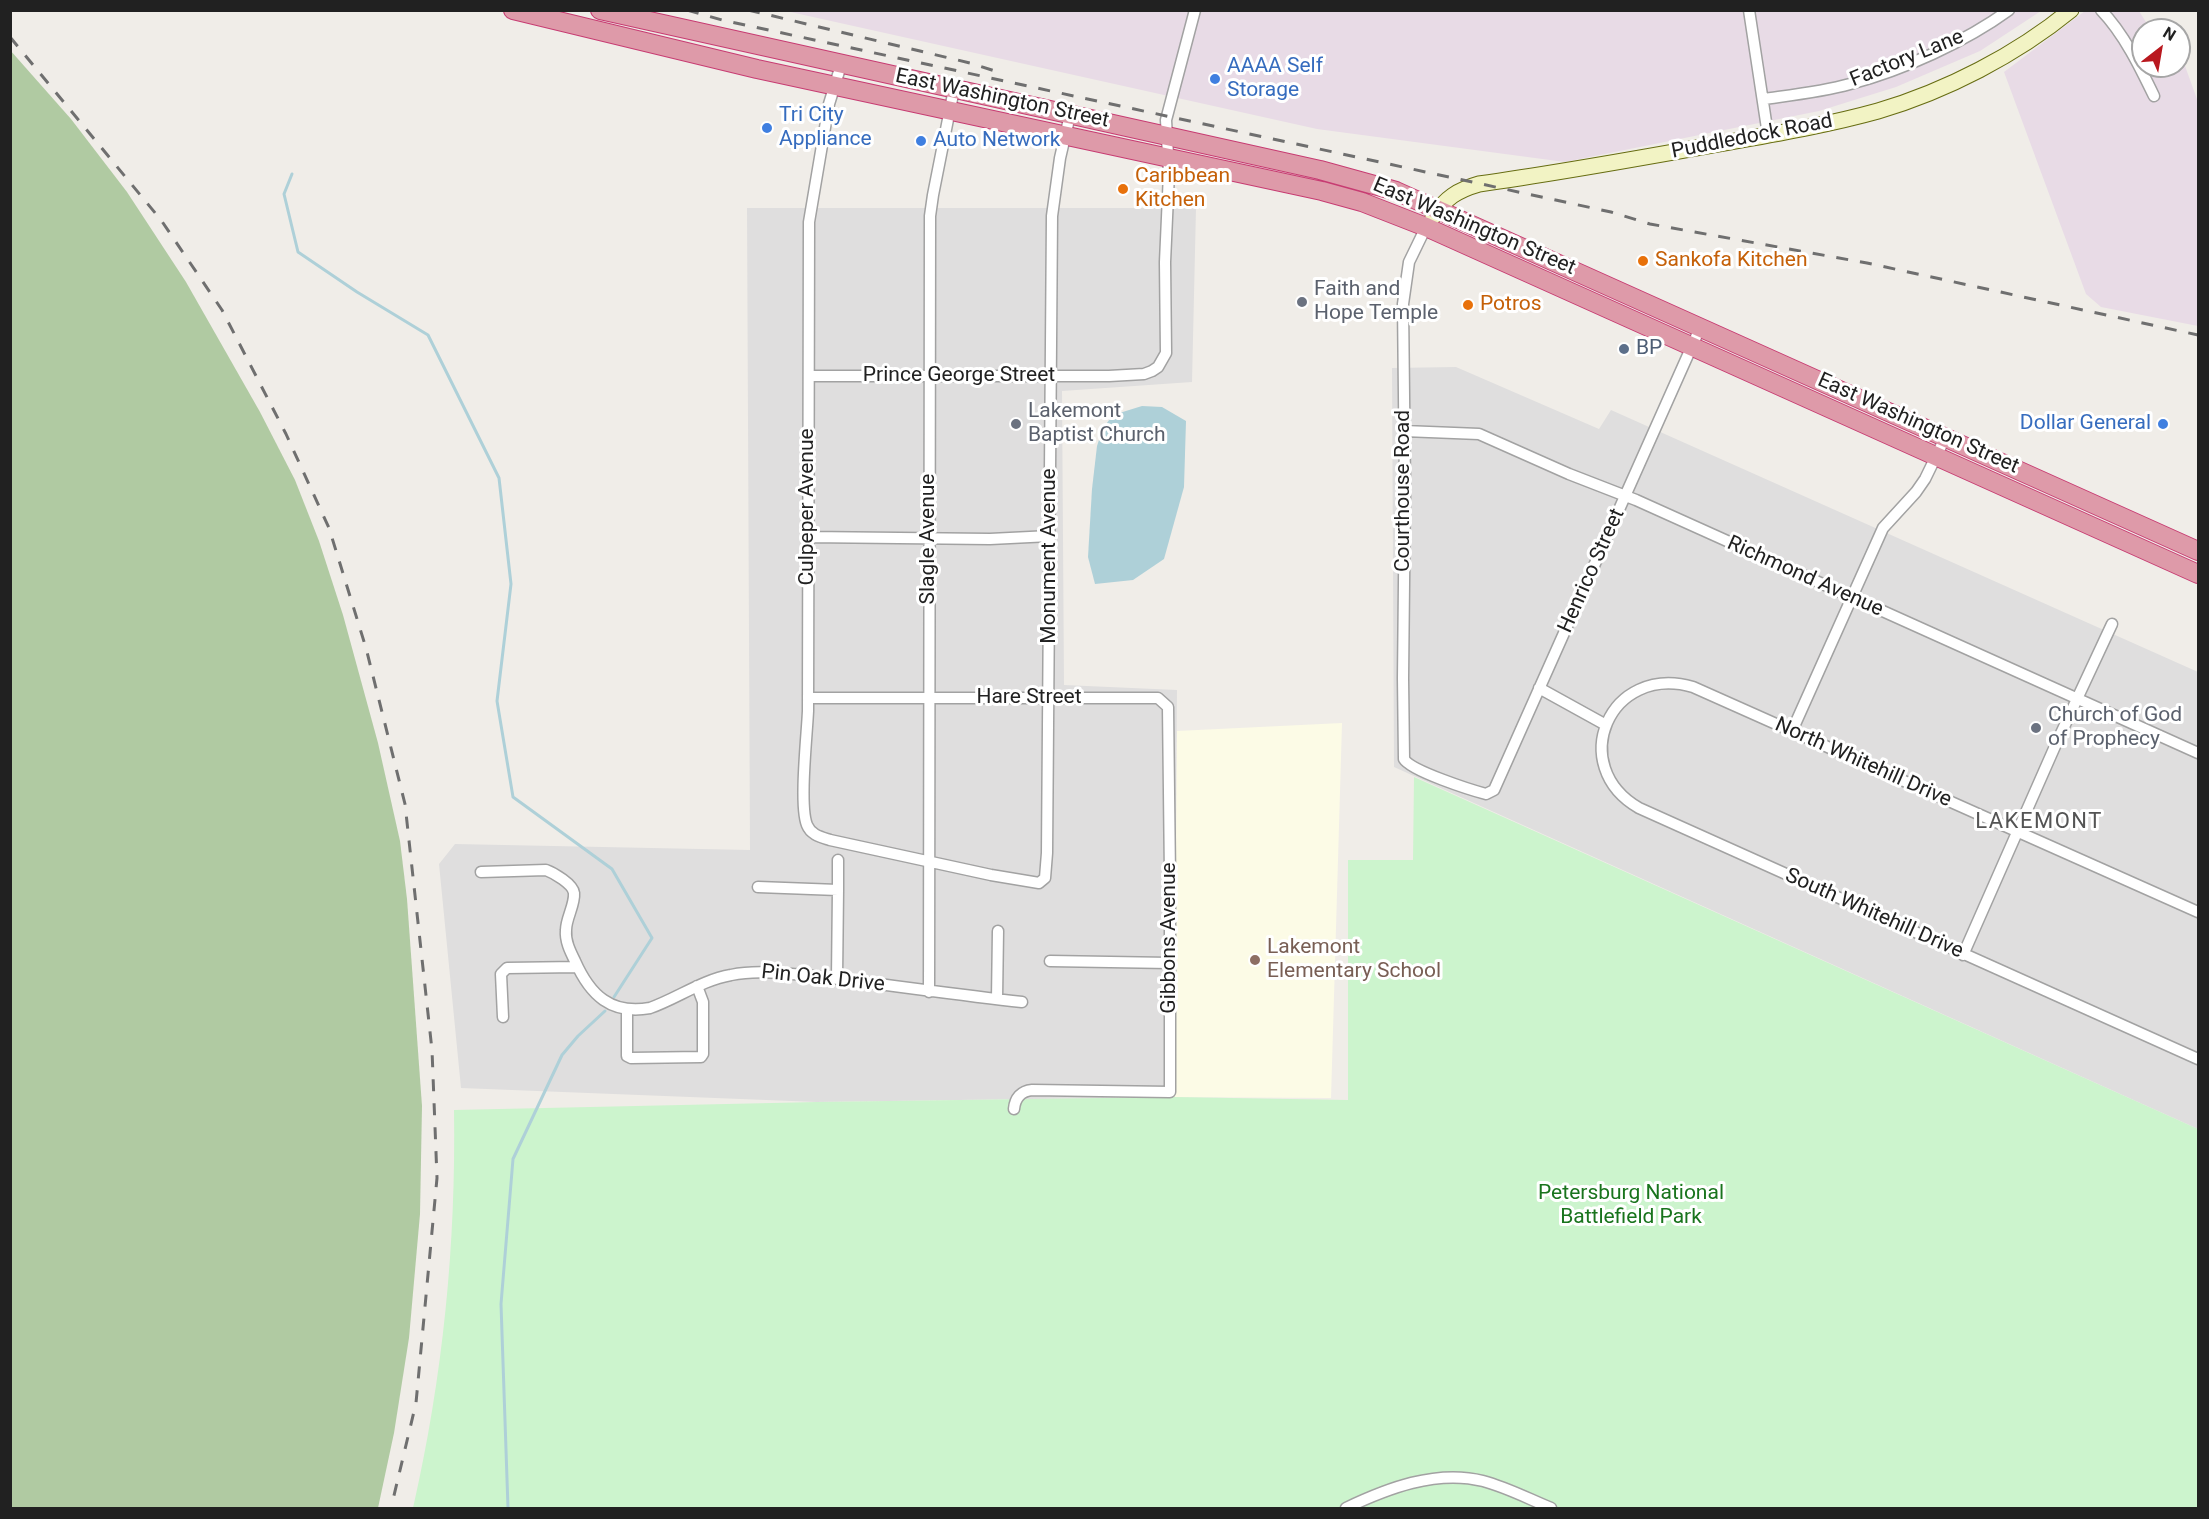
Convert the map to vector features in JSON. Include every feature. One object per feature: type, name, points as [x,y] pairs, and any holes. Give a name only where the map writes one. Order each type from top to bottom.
[{"type":"highway","name":"East Washington Street","points":[[513,10],[757,69],[1352,199],[1426,227],[2199,574]]},
{"type":"highway","name":"East Washington Street","points":[[600,10],[1363,181],[1438,209],[2199,551]]},
{"type":"main road","name":"Puddledock Road","points":[[1426,227],[1438,209],[1454,194],[1479,184],[1768,135],[1847,119],[1911,99],[1984,66],[2024,43],[2071,10]]},
{"type":"street","points":[[1168,157],[1166,120],[1169,103],[1185,54],[1195,10]]},
{"type":"street","points":[[1749,10],[1768,135]]},
{"type":"street","name":"Factory Lane","points":[[1764,99],[1850,84],[1903,66],[1971,34],[2009,10]]},
{"type":"street","points":[[2101,10],[2127,45],[2154,96]]},
{"type":"street","name":"Culpeper Avenue","points":[[841,65],[829,104],[809,215],[808,698],[804,793],[806,819],[811,831],[830,840],[928,861]]},
{"type":"street","name":"Slagle Avenue","points":[[929,992],[928,537],[931,206],[954,89]]},
{"type":"street","name":"Monument Avenue","points":[[928,861],[1026,881],[1040,883],[1045,878],[1049,698],[1052,216],[1053,193],[1070,115]]},
{"type":"street","name":"Prince George Street","points":[[809,376],[1050,377],[1144,374],[1152,371],[1158,367],[1166,353],[1168,157]]},
{"type":"street","name":"Courthouse Road","points":[[1426,227],[1409,262],[1405,276],[1403,304],[1404,759],[1412,766],[1471,790],[1491,793]]},
{"type":"street","name":"Henrico Street","points":[[1491,793],[1700,328]]},
{"type":"street","name":"Richmond Avenue","points":[[1404,431],[1479,434],[1625,496],[2199,753]]},
{"type":"street","points":[[1792,731],[1883,528],[1916,492],[1945,438]]},
{"type":"street","points":[[808,537],[990,539],[1050,536]]},
{"type":"street","points":[[1963,955],[2076,699],[2112,624]]},
{"type":"street","name":"North Whitehill Drive","points":[[1606,725],[1615,709],[1632,692],[1644,686],[1670,682],[1693,687],[2199,912]]},
{"type":"street","points":[[1539,688],[1606,725]]},
{"type":"street","name":"Hare Street","points":[[808,698],[1158,698],[1164,702],[1169,711],[1170,785]]},
{"type":"street","name":"South Whitehill Drive","points":[[1606,725],[1602,751],[1607,775],[1620,795],[1630,803],[1963,955],[2199,1059]]},
{"type":"street","name":"Gibbons Avenue","points":[[1014,1109],[1017,1098],[1022,1093],[1032,1090],[1170,1092],[1170,785]]},
{"type":"street","points":[[837,978],[838,860]]},
{"type":"street","points":[[481,872],[546,870],[572,888],[574,896],[566,930],[567,942],[583,980],[598,997],[609,1004],[627,1010],[627,1056],[631,1059],[701,1057],[703,1054],[704,1002],[697,986]]},
{"type":"street","points":[[758,887],[838,890]]},
{"type":"street","points":[[997,999],[998,931]]},
{"type":"street","points":[[1050,961],[1170,963]]},
{"type":"street","points":[[502,1017],[501,974],[507,968],[577,967]]},
{"type":"street","name":"Pin Oak Drive","points":[[627,1010],[650,1008],[697,986],[730,975],[748,972],[837,978],[929,992],[1022,1002]]},
{"type":"street","points":[[1346,1509],[1395,1487],[1418,1481],[1458,1478],[1483,1481],[1551,1509]]},
{"type":"shaded area","points":[[786,11],[2041,11],[1980,51],[1896,87],[1819,111],[1565,162],[1317,129]]},
{"type":"shaded area","points":[[2085,11],[2139,11],[2143,18],[2131,18],[2131,78],[2189,78],[2198,102],[2198,326],[2101,307],[2086,294],[2004,72]]},
{"type":"shaded area","points":[[747,208],[1196,208],[1192,382],[1062,391],[1064,685],[1177,690],[1174,1097],[817,1102],[461,1088],[439,864],[455,844],[750,850]]},
{"type":"shaded area","points":[[1456,367],[1599,429],[1611,410],[2198,672],[2198,1129],[1394,767],[1392,368]]},
{"type":"shaded area","name":"Lakemont Elementary School","points":[[1342,723],[1331,1098],[1174,1097],[1177,731]]},
{"type":"green space","points":[[10,50],[71,119],[127,192],[186,282],[260,412],[295,480],[319,541],[343,615],[378,743],[400,841],[407,899],[422,1106],[420,1214],[409,1338],[394,1433],[378,1508],[11,1508]]},
{"type":"green space","name":"Petersburg National Battlefield Park","points":[[1414,777],[2198,1129],[2198,1508],[413,1508],[440,1360],[453,1211],[454,1110],[1174,1097],[1348,1100],[1348,860],[1413,860]]},
{"type":"water","points":[[1142,406],[1162,407],[1186,421],[1184,487],[1164,559],[1133,580],[1095,584],[1088,557],[1097,446],[1103,428],[1113,415]]},
{"type":"waterway","points":[[292,174],[284,194],[298,252],[357,292],[428,335],[499,478],[511,584],[497,701],[513,797],[612,869],[652,938],[614,997]]},
{"type":"waterway","points":[[508,1508],[501,1304],[513,1159],[562,1055],[578,1036],[605,1011]]},
{"type":"railway","points":[[687,10],[722,20],[1611,212],[1650,224],[1867,263],[2198,335]]},
{"type":"railway","points":[[748,10],[970,63],[998,72]]},
{"type":"railway","points":[[10,37],[161,220],[222,310],[286,434],[329,528],[366,648],[405,804],[432,1050],[437,1178],[416,1403],[391,1508]]},
{"type":"place","name":"AAAA Self Storage","points":[[1215,79]]},
{"type":"place","name":"Tri City Appliance","points":[[767,128]]},
{"type":"place","name":"Auto Network","points":[[921,141]]},
{"type":"place","name":"Caribbean Kitchen","points":[[1123,189]]},
{"type":"place","name":"Sankofa Kitchen","points":[[1643,261]]},
{"type":"place","name":"Faith and Hope Temple","points":[[1302,302]]},
{"type":"place","name":"Potros","points":[[1468,305]]},
{"type":"place","name":"BP","points":[[1624,349]]},
{"type":"place","name":"Lakemont Baptist Church","points":[[1016,424]]},
{"type":"place","name":"Dollar General","points":[[2163,424]]},
{"type":"place","name":"Church of God of Prophecy","points":[[2036,728]]},
{"type":"place","name":"Lakemont Elementary School","points":[[1255,960]]},
{"type":"district","name":"LAKEMONT","points":[[2039,822]]}]
